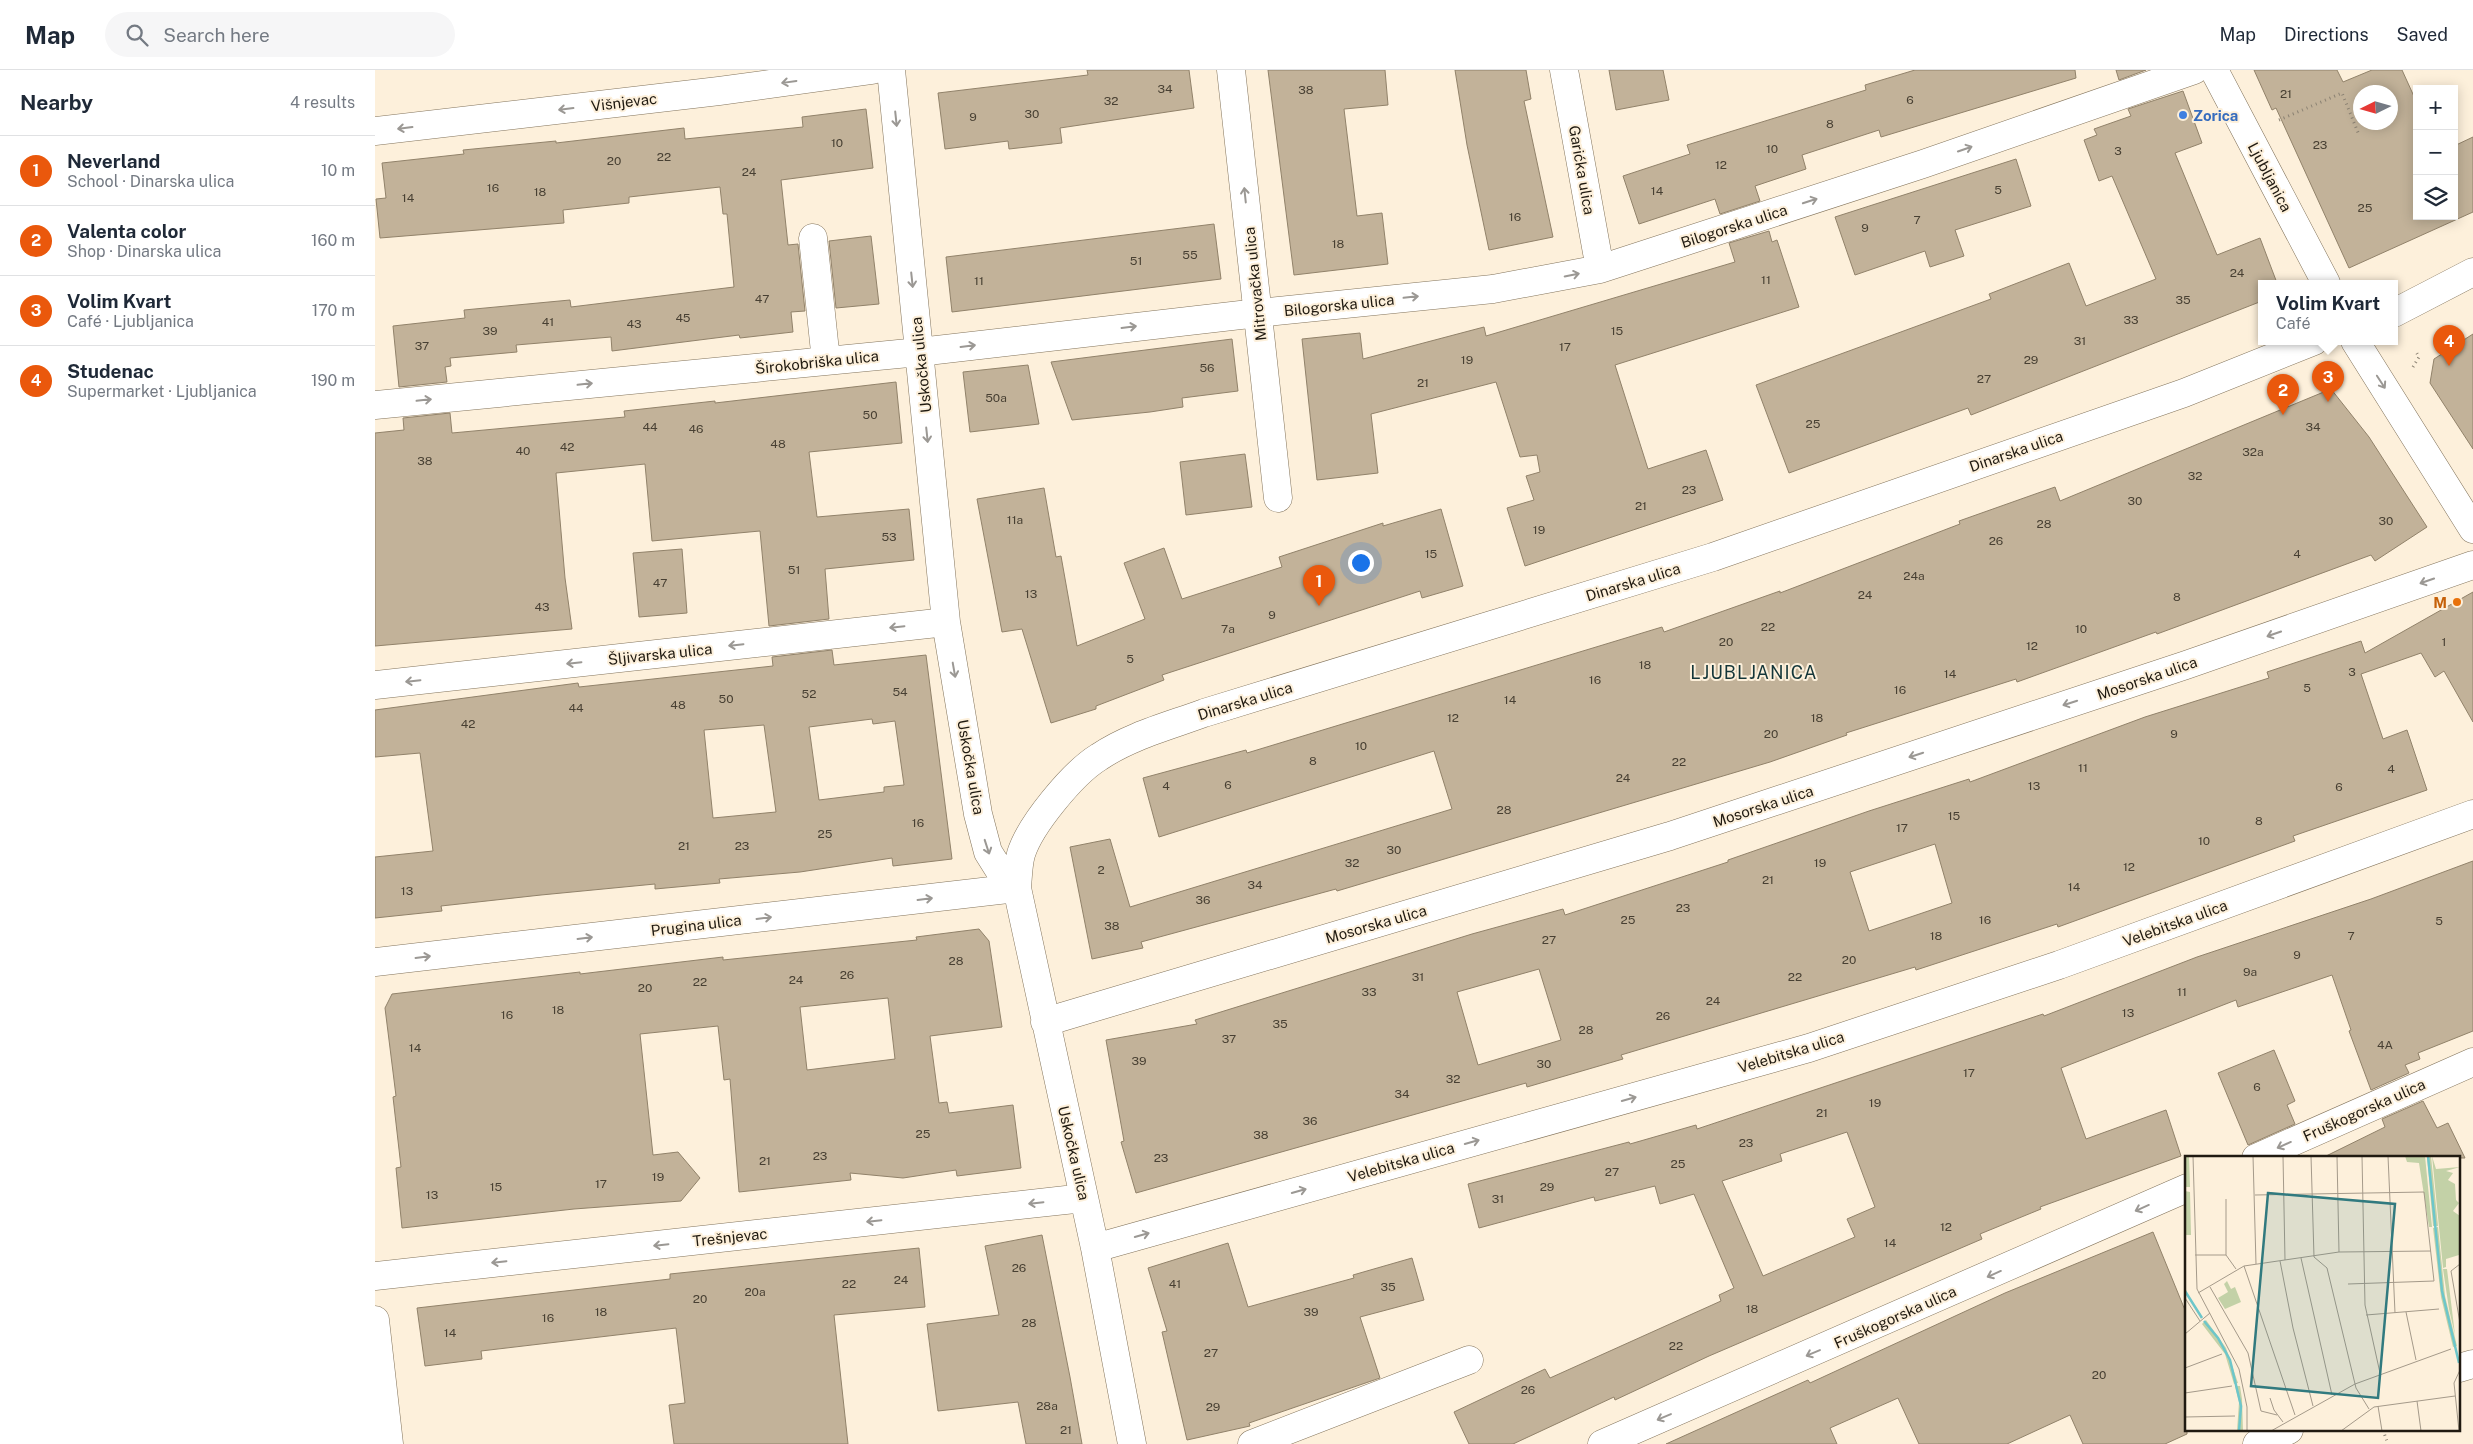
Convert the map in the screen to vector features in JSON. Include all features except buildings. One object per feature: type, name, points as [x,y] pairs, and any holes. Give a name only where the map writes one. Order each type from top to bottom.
[{"type":"street","name":"Višnjevac","points":[[375,131],[717,81],[872,70]]},
{"type":"street","name":"Uskočka ulica","points":[[891,70],[946,622],[978,814],[988,852],[998,868],[1017,888],[1095,1248],[1132,1444]]},
{"type":"street","name":"Mitrovačka ulica","points":[[1231,70],[1278,498]]},
{"type":"street","name":"Garićka ulica","points":[[1564,70],[1600,269]]},
{"type":"street","name":"Bilogorska ulica","points":[[1258,313],[1493,289],[1600,269],[1923,164],[2194,70]]},
{"type":"street","name":"Ljubljanica","points":[[2214,70],[2324,280]]},
{"type":"street","points":[[813,238],[826,361]]},
{"type":"street","points":[[2398,311],[2473,272]]},
{"type":"street","name":"Širokobriška ulica","points":[[375,405],[919,352],[1258,313]]},
{"type":"street","name":"Dinarska ulica","points":[[1017,888],[1021,854],[1028,838],[1051,806],[1074,777],[1098,757],[1126,742],[1204,713],[1713,557],[2184,393],[2304,345]]},
{"type":"street","points":[[2358,345],[2473,529]]},
{"type":"street","name":"Mosorska ulica","points":[[1045,1022],[1670,836],[2195,662],[2473,565]]},
{"type":"street","name":"Šljivarska ulica","points":[[375,685],[946,622]]},
{"type":"street","name":"Velebitska ulica","points":[[1095,1248],[1809,1048],[2059,965],[2473,814]]},
{"type":"street","name":"Prugina ulica","points":[[375,962],[1017,888]]},
{"type":"street","name":"Fruškogorska ulica","points":[[2261,1156],[2473,1062]]},
{"type":"street","name":"Fruškogorska ulica","points":[[1602,1444],[2185,1189]]},
{"type":"street","name":"Trešnjevac","points":[[375,1276],[1084,1198]]},
{"type":"street","points":[[375,1320],[389,1444]]},
{"type":"street","points":[[1252,1444],[1469,1360]]},
{"type":"street","points":[[2257,1444],[2284,1432]]},
{"type":"path","points":[[2269,124],[2343,93],[2359,135]]},
{"type":"path","points":[[2384,1432],[2388,1444]]},
{"type":"place","name":"Zorica","points":[[2183,115]]},
{"type":"place","name":"Studenac","points":[[2449,366]]},
{"type":"place","name":"Volim Kvart","points":[[2328,402]]},
{"type":"place","name":"Valenta color","points":[[2283,415]]},
{"type":"place","name":"M","points":[[2457,602]]},
{"type":"place","name":"Neverland","points":[[1319,606]]},
{"type":"district","name":"LJUBLJANICA","points":[[1754,672]]}]
